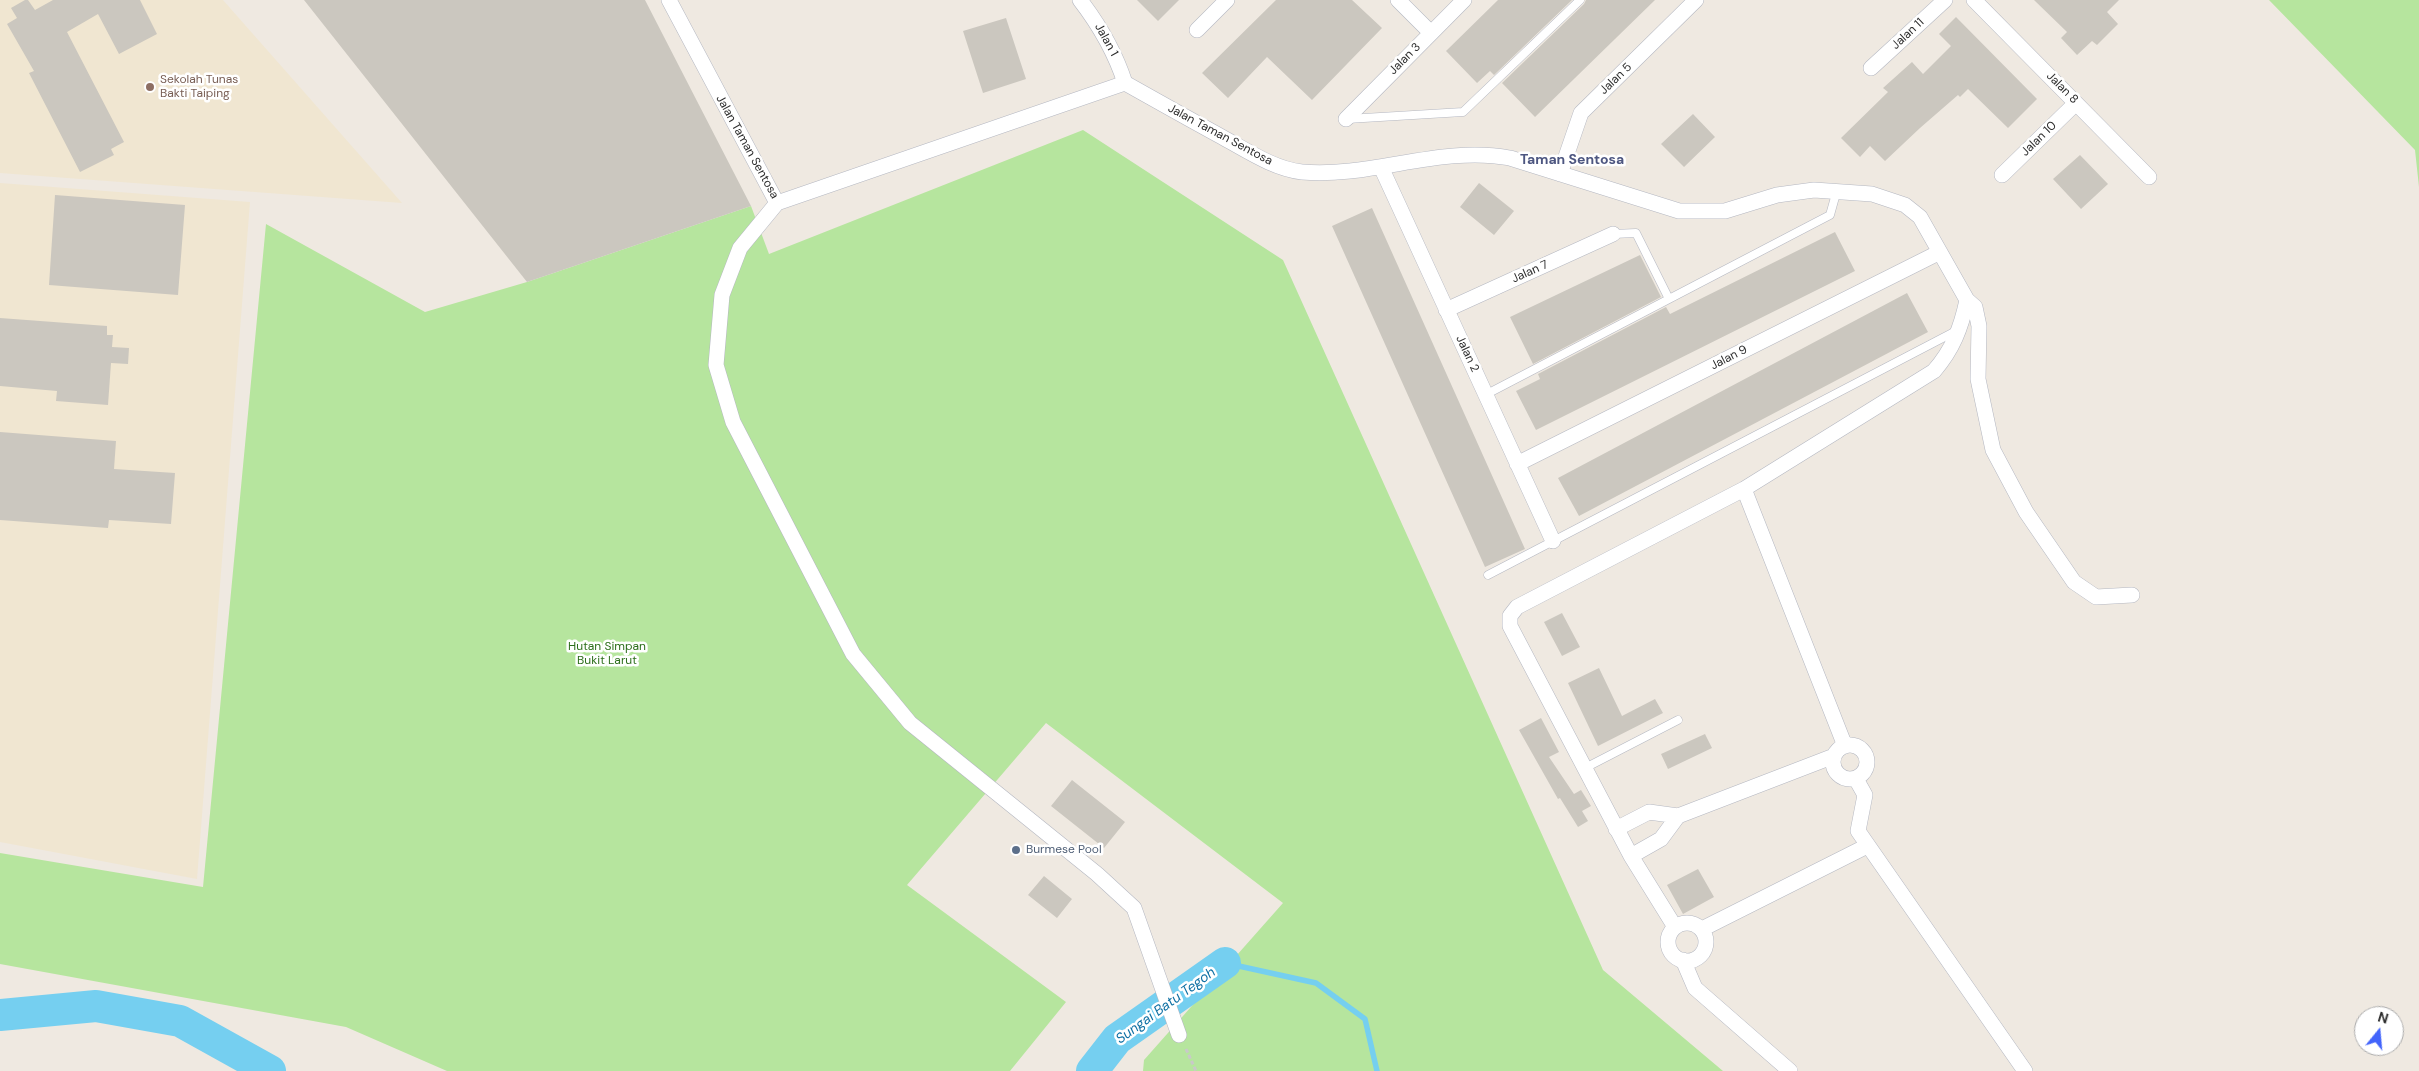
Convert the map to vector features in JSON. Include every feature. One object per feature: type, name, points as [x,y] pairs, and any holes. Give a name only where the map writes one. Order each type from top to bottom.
[{"type":"street","name":"Jalan Taman Sentosa","points":[[669,0],[777,203],[1125,83],[1282,167],[1300,172],[1381,167],[1462,154],[1490,155],[1510,158],[1679,211],[1724,211],[1777,195],[1814,190],[1837,190],[1872,194],[1905,205],[1920,217],[1967,300],[1975,307],[1979,326],[1978,379],[1993,450],[2026,512],[2074,582],[2096,597],[2132,595]]},
{"type":"street","name":"Jalan 1","points":[[1080,0],[1099,24],[1118,61],[1125,83]]},
{"type":"street","points":[[1197,30],[1227,0]]},
{"type":"street","points":[[1398,0],[1431,33]]},
{"type":"street","name":"Jalan 3","points":[[1346,119],[1464,0]]},
{"type":"street","name":"Jalan 5","points":[[1560,174],[1581,113],[1696,0]]},
{"type":"street","name":"Jalan 11","points":[[1871,68],[1945,0]]},
{"type":"street","name":"Jalan 8","points":[[1974,0],[2149,177]]},
{"type":"street","name":"Jalan 10","points":[[2002,175],[2076,103]]},
{"type":"street","name":"Jalan 2","points":[[1381,167],[1552,541]]},
{"type":"street","points":[[777,203],[740,248],[722,295],[716,365],[733,422],[853,654],[910,723],[1097,874],[1134,908],[1179,1035]]},
{"type":"street","name":"Jalan 7","points":[[1446,310],[1613,234]]},
{"type":"street","name":"Jalan 9","points":[[1517,464],[1940,252]]},
{"type":"street","points":[[1675,927],[1616,828],[1510,626],[1510,616],[1517,607],[1744,489],[1934,371],[1947,356],[1960,328],[1967,300]]},
{"type":"street","points":[[1744,489],[1846,746]]},
{"type":"street","points":[[1857,746],[1862,750],[1867,760],[1865,771],[1856,779],[1844,779],[1839,776],[1833,767],[1834,756],[1840,748],[1857,746]]},
{"type":"street","points":[[1616,828],[1649,812],[1678,816],[1834,756]]},
{"type":"street","points":[[1856,779],[1865,795],[1858,831],[2025,1071]]},
{"type":"street","points":[[1631,856],[1660,839],[1678,816]]},
{"type":"street","points":[[1702,929],[1868,846]]},
{"type":"street","points":[[1692,923],[1702,929],[1707,940],[1704,952],[1695,959],[1683,960],[1673,954],[1668,943],[1671,932],[1675,927],[1680,924],[1692,923]]},
{"type":"street","points":[[1683,960],[1695,988],[1790,1071]]},
{"type":"lane","points":[[1346,119],[1463,112],[1580,0]]},
{"type":"lane","points":[[1485,394],[1830,215],[1837,190]]},
{"type":"lane","points":[[1613,234],[1636,234],[1669,299]]},
{"type":"lane","points":[[1488,575],[1960,328]]},
{"type":"lane","points":[[1585,768],[1678,720]]},
{"type":"path","points":[[1179,1035],[1196,1071]]},
{"type":"shaded area","name":"Sekolah Tunas Bakti Taiping","points":[[0,0],[223,0],[402,203],[0,173]]},
{"type":"shaded area","points":[[0,183],[250,202],[197,879],[0,842]]},
{"type":"green space","points":[[2269,0],[2419,0],[2419,187],[2415,150]]},
{"type":"green space","name":"Hutan Simpan Bukit Larut","points":[[1083,130],[1283,260],[1603,970],[1723,1071],[1143,1071],[1144,1060],[1283,903],[1046,723],[907,885],[1066,1002],[1010,1071],[447,1071],[346,1027],[0,964],[0,853],[203,887],[266,224],[425,312],[527,282],[751,206],[769,254]]},
{"type":"building","points":[[28,0],[35,10],[53,0],[140,0],[157,34],[119,54],[98,14],[67,32],[124,142],[111,149],[114,155],[80,172],[29,73],[34,71],[7,24],[17,18],[11,8]]},
{"type":"building","points":[[304,0],[645,0],[751,206],[527,282]]},
{"type":"building","points":[[1137,0],[1179,0],[1158,21]]},
{"type":"building","points":[[1276,0],[1352,0],[1382,28],[1312,100],[1267,57],[1228,98],[1202,73]]},
{"type":"building","points":[[1498,0],[1572,0],[1494,75],[1490,71],[1477,83],[1446,51]]},
{"type":"building","points":[[1586,0],[1655,0],[1535,117],[1502,83]]},
{"type":"building","points":[[2034,0],[2119,0],[2107,12],[2118,24],[2097,45],[2092,41],[2077,55],[2061,38],[2067,32]]},
{"type":"building","points":[[1956,17],[2037,99],[2008,128],[1968,89],[1960,97],[1958,95],[1885,161],[1870,146],[1860,157],[1841,138],[1888,92],[1883,88],[1912,62],[1923,74],[1951,46],[1939,34]]},
{"type":"building","points":[[1006,18],[1026,79],[983,93],[963,31]]},
{"type":"building","points":[[1693,114],[1715,137],[1684,167],[1661,144]]},
{"type":"building","points":[[2080,155],[2108,184],[2081,209],[2053,179]]},
{"type":"building","points":[[1479,183],[1514,211],[1494,235],[1460,207]]},
{"type":"building","points":[[55,195],[185,205],[178,295],[49,285]]},
{"type":"building","points":[[1372,208],[1525,549],[1485,567],[1332,226]]},
{"type":"building","points":[[1835,232],[1855,271],[1536,430],[1516,391],[1540,379],[1538,374],[1666,307],[1670,314]]},
{"type":"building","points":[[1640,255],[1661,297],[1533,364],[1510,317]]},
{"type":"building","points":[[1907,293],[1928,332],[1579,516],[1558,478]]},
{"type":"building","points":[[0,318],[107,326],[107,335],[113,335],[112,347],[129,348],[128,364],[111,363],[108,405],[56,401],[57,391],[0,386]]},
{"type":"building","points":[[0,432],[116,441],[114,469],[175,473],[171,524],[109,520],[108,528],[0,520]]},
{"type":"building","points":[[1562,613],[1580,647],[1562,656],[1544,622]]},
{"type":"building","points":[[1599,668],[1622,716],[1655,699],[1663,713],[1598,746],[1568,683]]},
{"type":"building","points":[[1541,718],[1559,752],[1549,757],[1574,794],[1581,790],[1591,806],[1582,811],[1588,821],[1578,827],[1560,798],[1558,799],[1519,730]]},
{"type":"building","points":[[1705,734],[1712,748],[1668,769],[1661,754]]},
{"type":"building","points":[[1072,780],[1125,822],[1104,848],[1051,806]]},
{"type":"building","points":[[1698,869],[1714,897],[1683,914],[1667,885]]},
{"type":"building","points":[[1044,876],[1072,899],[1057,918],[1028,895]]},
{"type":"waterway","name":"Sungai Batu Tegoh","points":[[1225,963],[1316,983],[1365,1019],[1377,1071]]},
{"type":"waterway","name":"Sungai Batu Tegoh","points":[[1092,1071],[1117,1039],[1225,963]]},
{"type":"waterway","name":"Sungai Batu Tegoh","points":[[0,1015],[96,1006],[180,1021],[270,1071]]},
{"type":"place","name":"Sekolah Tunas Bakti Taiping","points":[[150,87]]},
{"type":"place","name":"Burmese Pool","points":[[1016,850]]},
{"type":"district","name":"Taman Sentosa","points":[[1572,160]]}]
